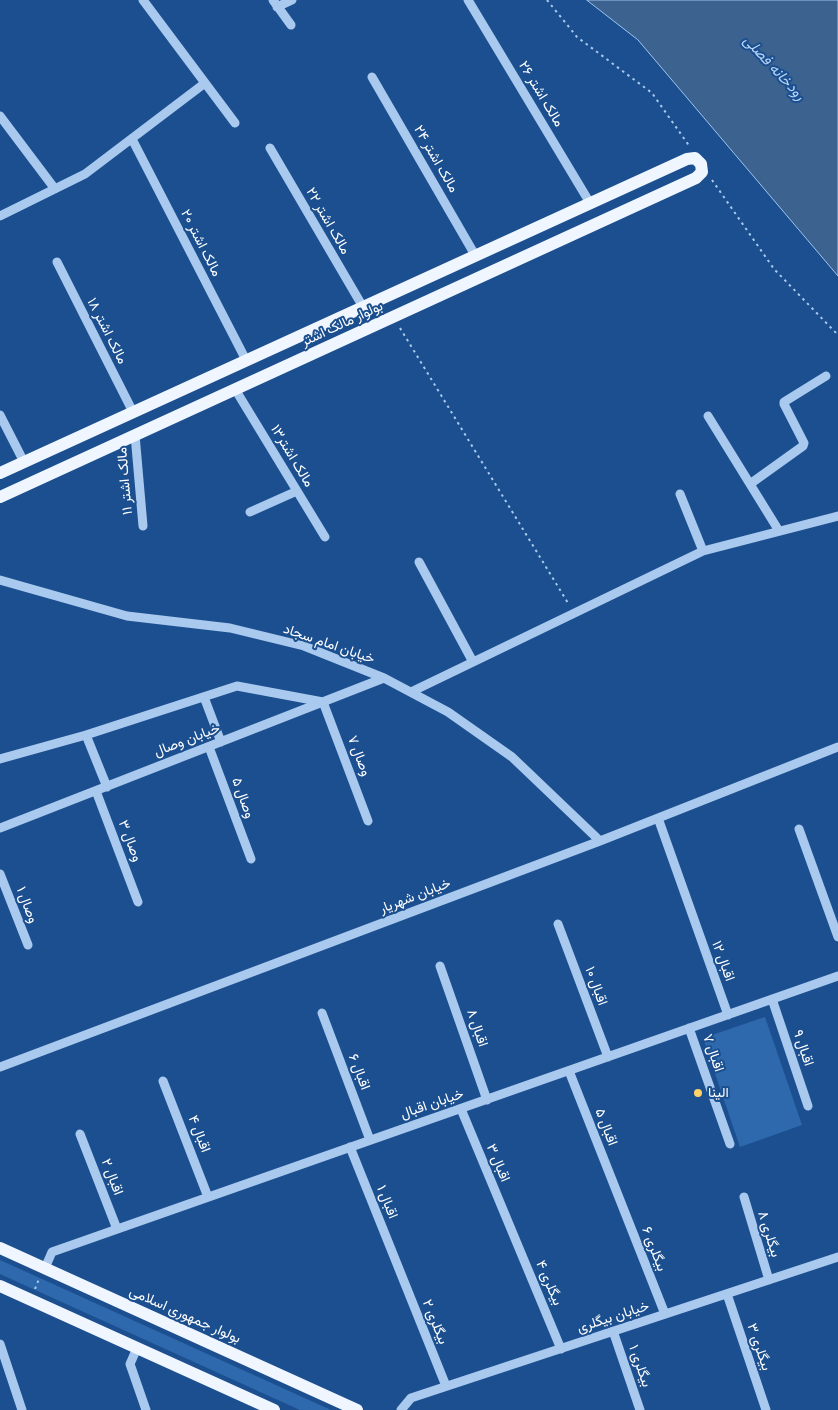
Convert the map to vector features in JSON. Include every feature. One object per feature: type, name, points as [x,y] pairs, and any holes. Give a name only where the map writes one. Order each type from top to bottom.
[{"type":"main road","name":"بولوار مالک اشتر","points":[[0,473],[687,159],[695,158],[701,164],[702,172],[696,178],[0,496]]},
{"type":"main road","points":[[304,334],[314,353]]},
{"type":"main road","name":"بولوار جمهوری اسلامی","points":[[0,1248],[357,1410]]},
{"type":"main road","points":[[0,1286],[274,1410]]},
{"type":"street","points":[[143,0],[235,124]]},
{"type":"street","points":[[291,25],[275,3],[292,0]]},
{"type":"street","name":"مالک اشتر ۲۶","points":[[468,0],[590,203]]},
{"type":"street","name":"مالک اشتر ۲۴","points":[[372,77],[475,255]]},
{"type":"street","points":[[0,216],[85,174],[205,83]]},
{"type":"street","points":[[0,116],[55,189]]},
{"type":"street","name":"مالک اشتر ۲۰","points":[[132,139],[246,360]]},
{"type":"street","name":"مالک اشتر ۲۲","points":[[270,148],[363,307]]},
{"type":"street","name":"مالک اشتر ۱۸","points":[[57,262],[133,412]]},
{"type":"street","points":[[750,484],[803,446],[804,443],[784,402],[826,376]]},
{"type":"street","name":"مالک اشتر۱۳","points":[[235,389],[325,537]]},
{"type":"street","points":[[0,415],[24,462]]},
{"type":"street","points":[[708,416],[779,531]]},
{"type":"street","name":"مالک اشتر ۱۱","points":[[135,435],[143,526]]},
{"type":"street","points":[[250,512],[297,491]]},
{"type":"street","points":[[680,494],[703,551]]},
{"type":"street","points":[[411,692],[703,551],[838,516]]},
{"type":"street","points":[[419,562],[473,662]]},
{"type":"street","name":"خیابان امام سجاد","points":[[0,580],[127,616],[230,628],[304,646],[384,678],[448,712],[512,757],[600,841]]},
{"type":"street","name":"خیابان وصال","points":[[0,828],[384,678]]},
{"type":"street","points":[[0,759],[86,735],[237,686],[323,702]]},
{"type":"street","points":[[204,698],[221,742]]},
{"type":"street","name":"وصال ۷","points":[[323,702],[368,821]]},
{"type":"street","points":[[86,735],[107,787]]},
{"type":"street","name":"وصال ۵","points":[[209,747],[251,859]]},
{"type":"street","name":"خیابان شهریار","points":[[0,1067],[600,841],[838,747]]},
{"type":"street","name":"وصال ۳","points":[[96,791],[138,902]]},
{"type":"street","name":"اقبال ۱۲","points":[[658,818],[728,1015]]},
{"type":"street","points":[[799,829],[838,937]]},
{"type":"street","name":"وصال ۱","points":[[0,874],[28,945]]},
{"type":"street","name":"اقبال ۱۰","points":[[558,924],[608,1057]]},
{"type":"street","name":"اقبال ۸","points":[[440,966],[487,1100]]},
{"type":"street","name":"خیابان اقبال","points":[[44,1268],[52,1252],[838,976]]},
{"type":"street","name":"اقبال ۹","points":[[772,999],[808,1106]]},
{"type":"street","name":"اقبال ۶","points":[[322,1013],[370,1140]]},
{"type":"street","name":"اقبال ۷","points":[[689,1028],[730,1144]]},
{"type":"street","name":"اقبال ۵","points":[[569,1071],[617,1193]]},
{"type":"street","name":"اقبال ۴","points":[[163,1081],[208,1197]]},
{"type":"street","name":"اقبال ۳","points":[[460,1109],[511,1229]]},
{"type":"street","name":"اقبال ۲","points":[[80,1134],[117,1229]]},
{"type":"street","name":"اقبال ۱","points":[[350,1148],[398,1267]]},
{"type":"street","name":"بیگلری ۶","points":[[617,1193],[665,1314]]},
{"type":"street","name":"بیگلری ۸","points":[[744,1197],[769,1280]]},
{"type":"street","name":"بیگلری ۴","points":[[511,1229],[561,1349]]},
{"type":"street","name":"خیابان بیگلری","points":[[401,1410],[411,1398],[838,1257]]},
{"type":"street","name":"بیگلری ۲","points":[[398,1267],[446,1386]]},
{"type":"street","name":"بیگلری ۳","points":[[727,1294],[766,1410]]},
{"type":"street","name":"بیگلری ۱","points":[[613,1332],[640,1410]]},
{"type":"street","points":[[0,1344],[22,1410]]},
{"type":"street","points":[[137,1348],[130,1364],[146,1410]]},
{"type":"path","points":[[394,317],[574,613]]},
{"type":"shaded area","points":[[765,1017],[802,1125],[740,1147],[703,1038]]},
{"type":"shaded area","points":[[0,1260],[331,1410],[300,1410],[0,1274]]},
{"type":"water","name":"رودخانه فصلی","points":[[587,0],[838,0],[838,276],[638,40]]},
{"type":"place","name":"الینا","points":[[698,1093]]}]
